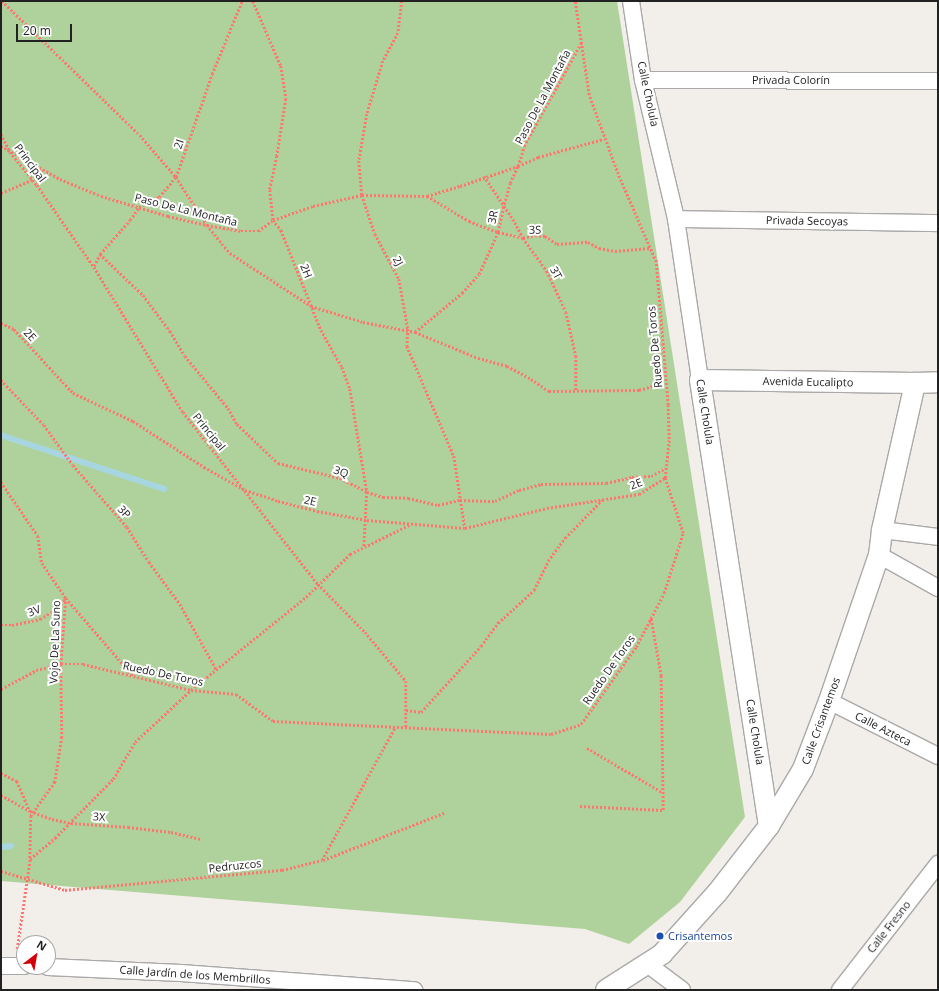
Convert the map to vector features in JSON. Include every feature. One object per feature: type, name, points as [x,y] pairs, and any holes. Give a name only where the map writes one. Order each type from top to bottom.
[{"type":"street","name":"Calle Cholula","points":[[631,1],[643,80],[676,218],[769,826]]},
{"type":"street","name":"Privada Colorín","points":[[643,80],[938,81]]},
{"type":"street","name":"Privada Secoyas","points":[[676,218],[938,223]]},
{"type":"street","name":"Avenida Eucalipto","points":[[700,380],[938,382]]},
{"type":"street","name":"Calle Crisantemos","points":[[606,990],[662,954],[717,893],[769,826],[803,769],[829,701],[879,555],[882,530],[915,383]]},
{"type":"street","points":[[882,530],[938,537]]},
{"type":"street","points":[[879,555],[938,588]]},
{"type":"street","name":"Calle Azteca","points":[[829,701],[938,756]]},
{"type":"street","name":"Calle Fresno","points":[[840,990],[938,864]]},
{"type":"street","points":[[646,964],[682,990]]},
{"type":"street","name":"Calle Jardín de los Membrillos","points":[[56,967],[181,973],[414,990]]},
{"type":"path","points":[[2,1],[140,135],[176,177],[207,225],[230,253],[311,306],[363,322],[408,329],[478,358],[507,366],[531,378],[549,391],[639,390],[665,382]]},
{"type":"path","name":"2I","points":[[94,267],[100,254],[130,220],[139,207],[160,197],[176,177],[212,74],[242,1]]},
{"type":"path","name":"2H","points":[[254,1],[280,66],[286,99],[278,156],[270,190],[273,220],[281,230],[321,330],[342,367],[350,388],[367,492],[364,547]]},
{"type":"path","name":"2J","points":[[402,1],[398,33],[383,61],[367,114],[358,161],[362,195],[375,234],[399,279],[408,329],[407,346],[454,456],[465,528]]},
{"type":"path","name":"Ruedo De Toros","points":[[1,689],[36,670],[61,664],[84,664],[191,690],[236,694],[273,720],[551,734],[581,724],[636,647],[664,592],[683,533],[665,478],[669,439],[668,405],[656,262],[604,139],[588,95],[575,1]]},
{"type":"path","name":"Paso De La Montaña","points":[[1,146],[60,179],[101,196],[168,216],[207,225],[240,231],[258,231],[273,220],[313,206],[362,195],[427,196],[518,166],[524,146],[581,43]]},
{"type":"path","name":"Principal","points":[[1,134],[10,152],[32,180],[94,267],[183,412],[318,584],[365,632],[406,681],[406,727]]},
{"type":"path","points":[[518,166],[538,157],[604,139]]},
{"type":"path","name":"3R","points":[[415,332],[462,292],[479,274],[498,232],[510,183],[518,166]]},
{"type":"path","name":"3T","points":[[484,176],[504,205],[523,238],[547,271],[566,312],[576,356],[576,391]]},
{"type":"path","points":[[1,192],[32,180]]},
{"type":"path","name":"3S","points":[[427,196],[469,221],[498,232],[523,238],[535,235],[545,236],[557,244],[588,242],[599,248],[615,251],[650,248]]},
{"type":"path","name":"3Q","points":[[100,254],[143,295],[170,331],[185,356],[228,408],[237,424],[266,454],[278,463],[340,478],[367,492],[382,497],[408,498],[438,505],[460,500],[495,501],[519,490],[541,484],[606,483],[632,477],[651,476],[666,468]]},
{"type":"path","name":"2E","points":[[1,323],[14,329],[73,392],[133,420],[204,467],[245,490],[278,502],[366,520],[410,525],[465,528],[547,508],[639,494],[665,478]]},
{"type":"path","name":"3P","points":[[1,380],[44,425],[73,465],[127,527],[149,562],[180,604],[216,669]]},
{"type":"path","name":"Vojo De La Suno","points":[[1,482],[38,536],[42,563],[66,598],[61,664],[62,737],[55,782],[31,816]]},
{"type":"path","points":[[406,710],[421,712],[481,646],[498,623],[534,590],[548,561],[561,544],[602,499]]},
{"type":"path","points":[[30,859],[71,823],[113,779],[135,742],[191,690],[306,597],[350,554],[410,525]]},
{"type":"path","points":[[66,598],[133,676]]},
{"type":"path","name":"3V","points":[[1,625],[12,625],[40,619],[55,610],[66,598]]},
{"type":"path","points":[[580,806],[663,810],[661,676],[650,619]]},
{"type":"path","points":[[322,860],[395,727]]},
{"type":"path","points":[[587,748],[663,792]]},
{"type":"path","points":[[1,773],[17,781],[31,816],[28,879],[13,966]]},
{"type":"path","name":"3X","points":[[1,795],[34,813],[71,823],[171,832],[201,840]]},
{"type":"path","name":"Pedruzcos","points":[[1,871],[65,890],[282,870],[322,860],[444,813]]},
{"type":"green space","points":[[1,1],[617,1],[745,817],[680,902],[629,944],[585,929],[1,881]]},
{"type":"waterway","points":[[1,435],[164,489]]},
{"type":"waterway","points":[[1,847],[11,846]]},
{"type":"place","name":"Crisantemos","points":[[660,936]]}]
